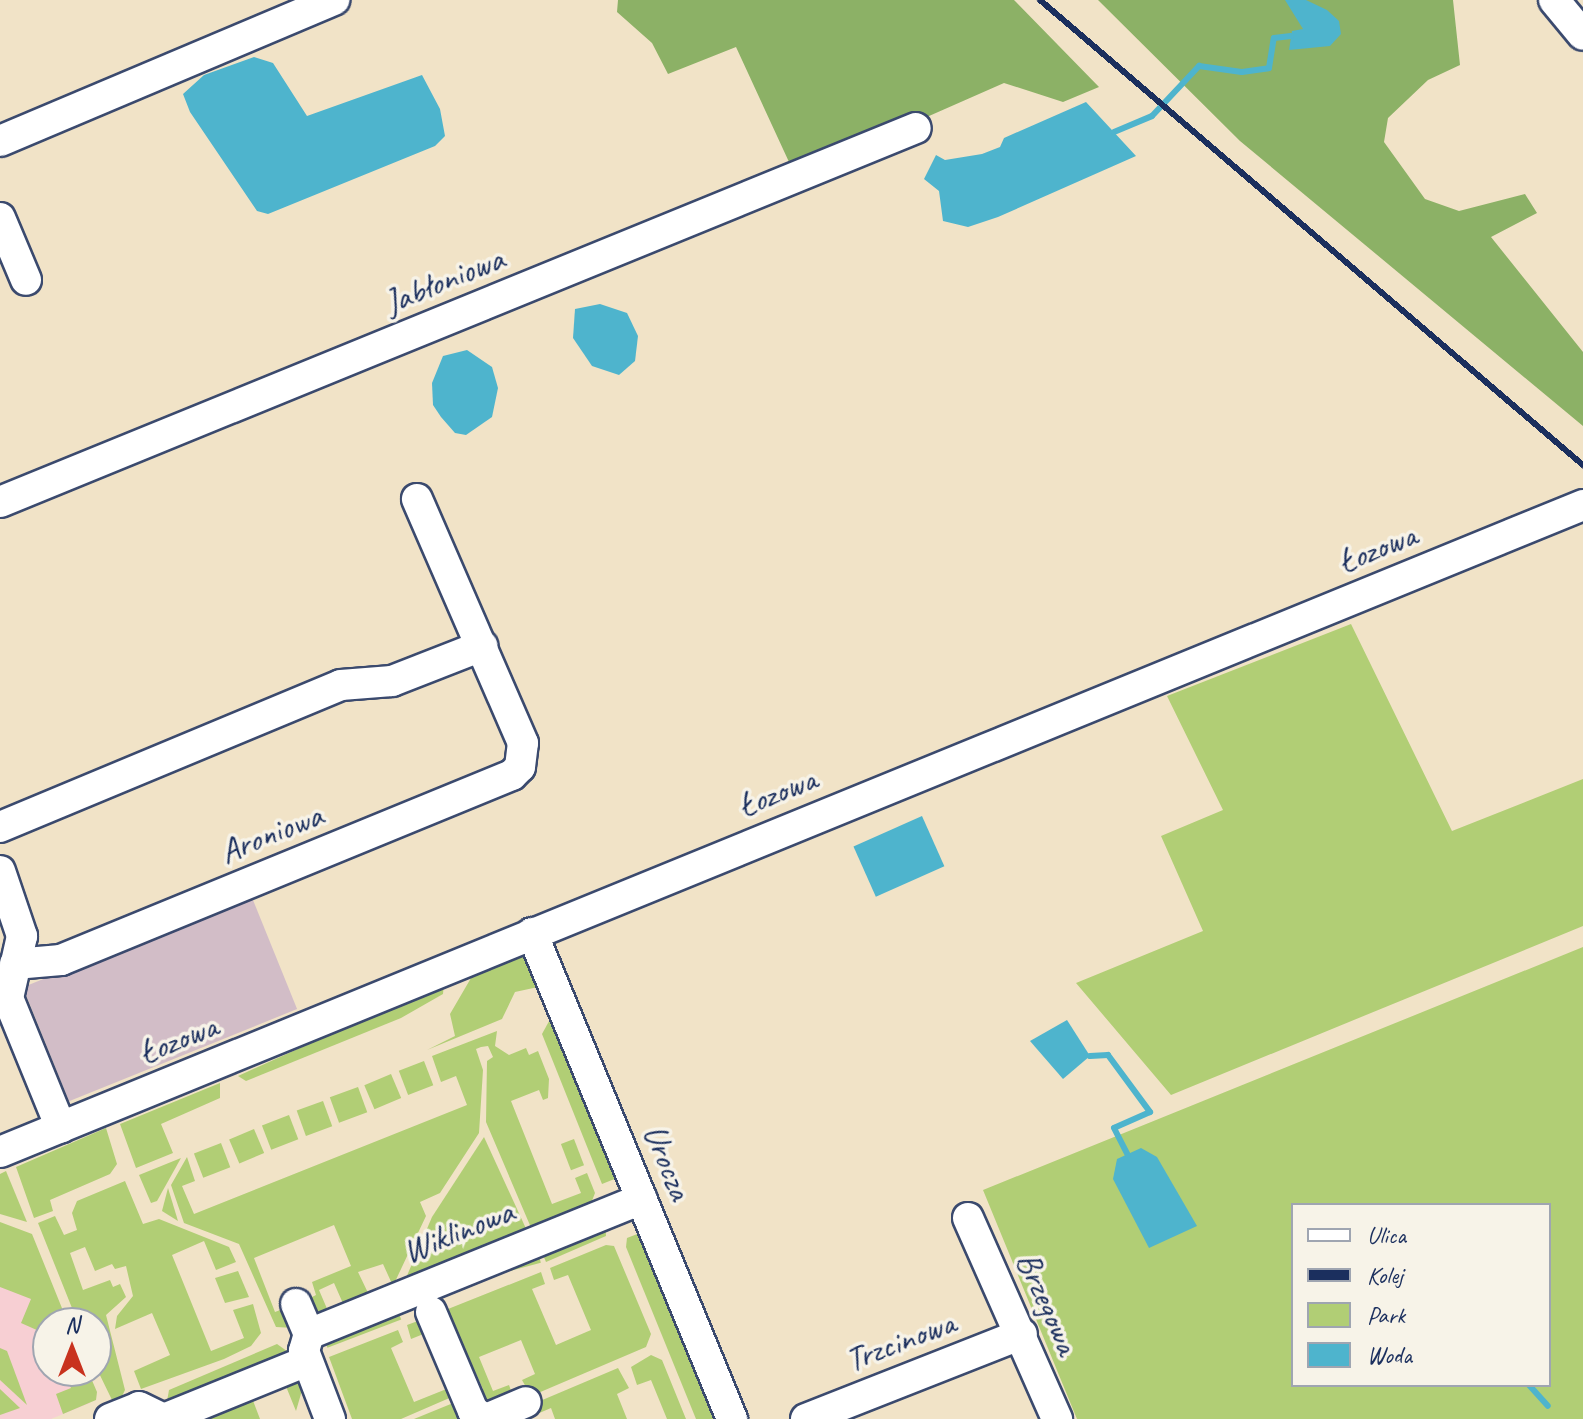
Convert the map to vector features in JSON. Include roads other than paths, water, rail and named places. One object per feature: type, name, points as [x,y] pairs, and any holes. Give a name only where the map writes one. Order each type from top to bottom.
[{"type":"street","points":[[0,141],[334,0]]},
{"type":"street","name":"Jabłoniowa","points":[[0,502],[916,128]]},
{"type":"street","points":[[0,218],[26,280]]},
{"type":"street","name":"Aroniowa","points":[[15,964],[61,960],[512,775],[525,756],[523,743],[417,499]]},
{"type":"street","name":"Łozowa","points":[[0,1152],[1583,505]]},
{"type":"street","points":[[2,825],[341,685],[392,681],[482,646]]},
{"type":"street","points":[[0,871],[21,926],[8,998],[61,1128]]},
{"type":"street","name":"Urocza","points":[[532,933],[732,1419]]},
{"type":"street","name":"Wiklinowa","points":[[110,1419],[139,1407],[164,1419],[307,1345],[642,1199]]},
{"type":"street","name":"Brzegowa","points":[[968,1218],[1022,1334],[1057,1419]]},
{"type":"street","points":[[296,1304],[330,1419]]},
{"type":"street","points":[[431,1312],[473,1411],[486,1419],[526,1402]]},
{"type":"street","name":"Trzcinowa","points":[[806,1419],[1022,1334]]},
{"type":"water","points":[[1285,0],[1306,0],[1327,10],[1339,21],[1341,34],[1330,46],[1289,50],[1292,31],[1303,29]]},
{"type":"water","points":[[254,57],[273,63],[307,116],[422,75],[440,109],[445,136],[435,146],[268,214],[257,211],[190,112],[183,94],[204,75]]},
{"type":"water","points":[[1086,102],[1136,156],[998,217],[968,227],[943,221],[939,191],[924,179],[936,155],[945,160],[982,154],[1000,147],[1004,138]]},
{"type":"water","points":[[600,304],[627,313],[638,336],[635,361],[619,375],[592,366],[573,338],[575,309]]},
{"type":"water","points":[[467,350],[492,367],[498,388],[492,417],[466,435],[455,433],[433,405],[432,383],[443,356]]},
{"type":"water","points":[[922,816],[944,866],[876,897],[853,847]]},
{"type":"water","points":[[1067,1020],[1090,1056],[1063,1079],[1030,1041]]},
{"type":"water","points":[[1141,1148],[1157,1157],[1197,1226],[1149,1248],[1113,1179],[1117,1159]]},
{"type":"waterway","points":[[1114,132],[1152,116],[1199,66],[1242,72],[1269,68],[1274,38],[1291,36]]},
{"type":"waterway","points":[[1090,1056],[1108,1055],[1150,1112],[1114,1128],[1128,1155]]},
{"type":"waterway","points":[[1531,1387],[1548,1406]]},
{"type":"railway","points":[[1040,0],[1583,465]]}]
